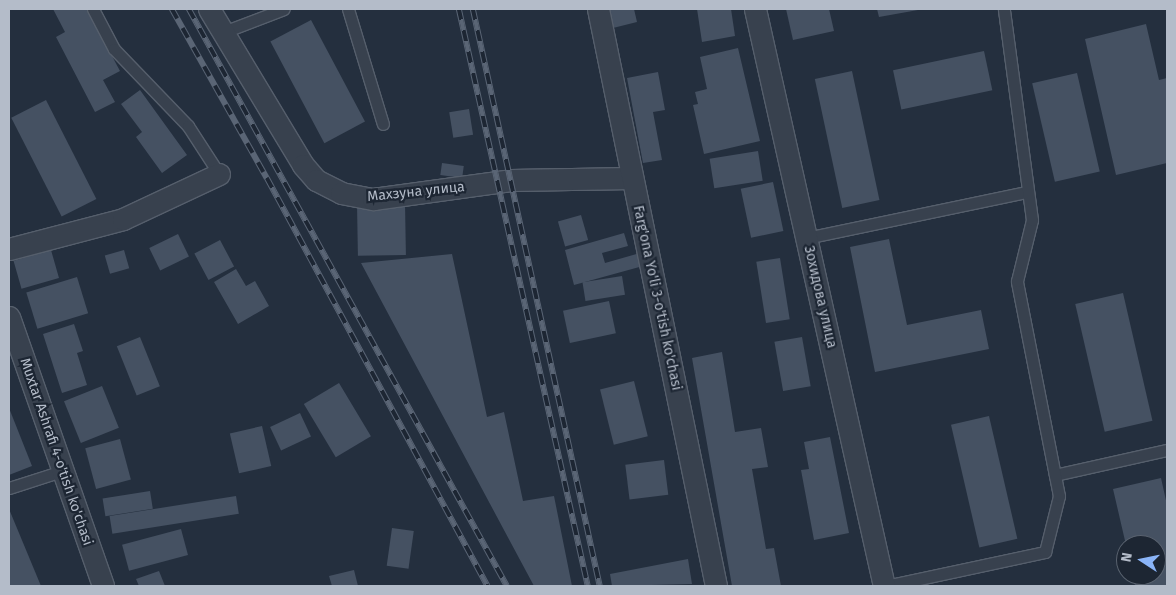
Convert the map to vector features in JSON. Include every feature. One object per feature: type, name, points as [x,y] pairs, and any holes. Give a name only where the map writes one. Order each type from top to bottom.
[{"type":"street","name":"Махзуна улица","points":[[208,9],[303,165],[316,180],[341,193],[373,199],[510,180],[632,178]]},
{"type":"street","name":"Farg'ona Yo'li 3-o'tish ko'chasi","points":[[598,9],[716,586]]},
{"type":"street","name":"Зохидова улица","points":[[755,9],[885,586]]},
{"type":"street","points":[[9,249],[124,219],[219,174]]},
{"type":"street","name":"Muxtar Ashrafi 4-o'tish ko'chasi","points":[[9,317],[102,586]]},
{"type":"lane","points":[[93,9],[114,49],[188,126],[219,174]]},
{"type":"lane","points":[[221,32],[284,9]]},
{"type":"lane","points":[[348,9],[383,124]]},
{"type":"lane","points":[[885,586],[1045,552],[1059,496],[1017,281],[1032,220],[1026,192],[1004,9]]},
{"type":"lane","points":[[806,238],[1026,192]]},
{"type":"lane","points":[[1054,475],[1167,450]]},
{"type":"lane","points":[[9,488],[62,470]]},
{"type":"building","points":[[53,9],[87,9],[120,71],[103,80],[115,102],[95,112],[56,37],[65,32]]},
{"type":"building","points":[[608,9],[634,9],[637,22],[613,28]]},
{"type":"building","points":[[697,9],[731,9],[735,36],[702,42]]},
{"type":"building","points":[[786,9],[829,9],[834,31],[793,40]]},
{"type":"building","points":[[877,9],[918,9],[918,10],[879,17]]},
{"type":"building","points":[[311,20],[365,122],[324,143],[270,42]]},
{"type":"building","points":[[1146,24],[1159,80],[1167,78],[1167,163],[1116,175],[1085,39]]},
{"type":"building","points":[[738,48],[760,141],[704,154],[693,105],[698,104],[695,92],[707,89],[700,57]]},
{"type":"building","points":[[984,51],[992,90],[901,109],[893,70]]},
{"type":"building","points":[[852,71],[879,200],[842,208],[815,79]]},
{"type":"building","points":[[658,72],[665,110],[653,112],[662,160],[643,163],[627,78]]},
{"type":"building","points":[[1077,73],[1100,171],[1055,182],[1032,83]]},
{"type":"building","points":[[140,90],[187,155],[162,173],[136,137],[142,132],[121,104]]},
{"type":"building","points":[[46,100],[96,199],[62,217],[11,118]]},
{"type":"building","points":[[469,109],[473,135],[453,138],[449,112]]},
{"type":"building","points":[[758,151],[763,181],[714,188],[710,159]]},
{"type":"building","points":[[442,163],[464,166],[462,178],[440,175]]},
{"type":"building","points":[[773,182],[783,231],[751,238],[741,189]]},
{"type":"building","points":[[405,203],[406,255],[358,256],[357,204]]},
{"type":"building","points":[[581,215],[588,240],[565,247],[558,222]]},
{"type":"building","points":[[624,233],[628,246],[602,253],[605,263],[640,253],[643,266],[574,285],[565,250]]},
{"type":"building","points":[[178,234],[189,256],[160,270],[149,248]]},
{"type":"building","points":[[889,239],[907,325],[981,310],[989,349],[875,372],[850,247]]},
{"type":"building","points":[[220,240],[234,266],[208,280],[194,254]]},
{"type":"building","points":[[51,250],[59,278],[22,289],[14,261]]},
{"type":"building","points":[[124,250],[129,268],[110,274],[105,256]]},
{"type":"building","points":[[452,254],[487,417],[504,412],[523,501],[554,496],[572,586],[534,586],[361,263]]},
{"type":"building","points":[[780,258],[790,319],[766,323],[756,262]]},
{"type":"building","points":[[236,269],[246,286],[255,281],[269,306],[238,324],[214,282]]},
{"type":"building","points":[[622,276],[625,295],[585,301],[582,282]]},
{"type":"building","points":[[77,277],[88,313],[37,329],[26,292]]},
{"type":"building","points":[[1123,293],[1152,421],[1105,432],[1075,304]]},
{"type":"building","points":[[609,301],[616,333],[570,343],[563,311]]},
{"type":"building","points":[[74,324],[83,351],[77,353],[87,385],[62,393],[43,334]]},
{"type":"building","points":[[140,337],[160,386],[137,396],[117,346]]},
{"type":"building","points":[[802,337],[811,386],[783,391],[774,342]]},
{"type":"building","points":[[722,352],[735,432],[761,428],[768,467],[752,469],[766,549],[774,548],[781,586],[732,586],[692,358]]},
{"type":"building","points":[[634,381],[648,436],[614,445],[600,389]]},
{"type":"building","points":[[339,383],[371,436],[336,457],[304,404]]},
{"type":"building","points":[[102,386],[119,428],[81,443],[64,401]]},
{"type":"building","points":[[9,408],[32,466],[9,475]]},
{"type":"building","points":[[300,413],[311,437],[281,451],[270,427]]},
{"type":"building","points":[[989,416],[1017,539],[979,548],[951,425]]},
{"type":"building","points":[[262,426],[271,466],[239,473],[230,433]]},
{"type":"building","points":[[830,437],[849,533],[814,540],[801,470],[809,469],[804,442]]},
{"type":"building","points":[[120,439],[131,480],[96,489],[85,448]]},
{"type":"building","points":[[664,460],[668,495],[630,499],[625,465]]},
{"type":"building","points":[[1161,478],[1167,505],[1167,586],[1135,586],[1166,585],[1166,535],[1124,535],[1113,489]]},
{"type":"building","points":[[150,491],[153,509],[105,516],[103,499]]},
{"type":"building","points":[[236,496],[239,514],[112,534],[110,516]]},
{"type":"building","points":[[9,509],[41,586],[9,586]]},
{"type":"building","points":[[392,528],[414,531],[408,569],[387,566]]},
{"type":"building","points":[[181,529],[188,555],[129,571],[122,545]]},
{"type":"building","points":[[688,559],[692,584],[612,586],[610,574]]},
{"type":"building","points":[[354,570],[358,586],[332,586],[329,576]]},
{"type":"building","points":[[159,571],[165,586],[139,586],[136,579]]},
{"type":"railway","points":[[172,9],[267,178],[488,586]]},
{"type":"railway","points":[[189,9],[507,586]]},
{"type":"railway","points":[[459,9],[588,586]]},
{"type":"railway","points":[[473,9],[600,586]]}]
